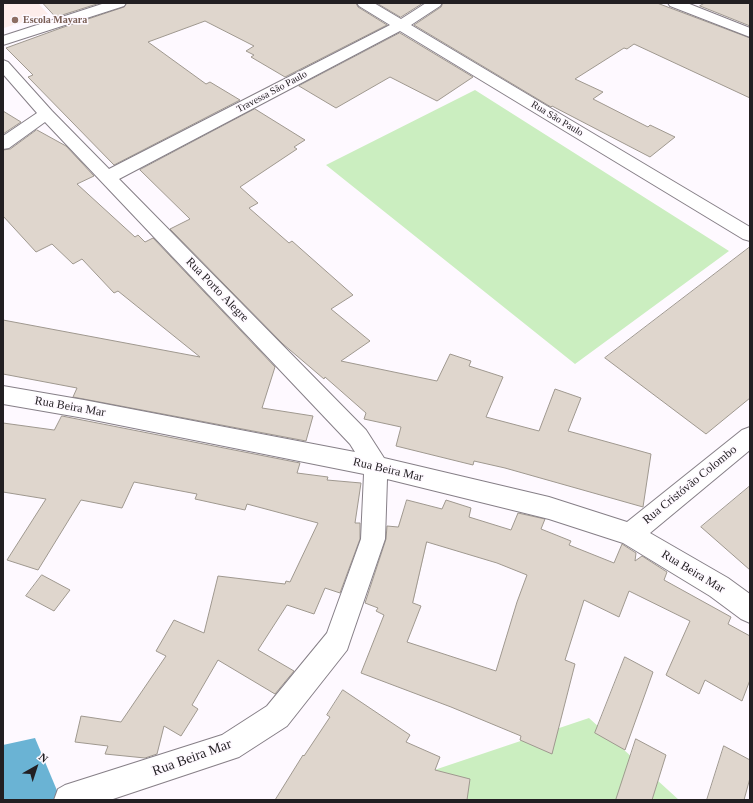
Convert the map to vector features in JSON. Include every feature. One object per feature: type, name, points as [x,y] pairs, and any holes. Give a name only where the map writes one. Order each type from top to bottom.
[{"type":"street","points":[[3,41],[119,3]]},
{"type":"street","name":"Rua São Paulo","points":[[364,3],[750,235]]},
{"type":"street","name":"Travessa São Paulo","points":[[108,177],[401,25],[435,3]]},
{"type":"street","points":[[675,3],[750,33]]},
{"type":"street","name":"Rua Porto Alegre","points":[[3,64],[46,114],[358,437],[376,466]]},
{"type":"street","points":[[3,144],[46,114]]},
{"type":"street","name":"Rua Beira Mar","points":[[3,395],[84,409],[376,466],[549,508],[630,534],[719,587],[750,610]]},
{"type":"street","name":"Rua Cristóvão Colombo","points":[[630,534],[750,436]]},
{"type":"street","name":"Rua Beira Mar","points":[[69,800],[76,796],[230,747],[277,716],[337,641],[373,539],[376,466]]},
{"type":"shaded area","name":"Escola Mayara","points":[[3,3],[38,3],[48,14],[4,28]]},
{"type":"green space","points":[[475,90],[729,251],[575,364],[326,165]]},
{"type":"green space","points":[[589,718],[679,800],[345,800]]},
{"type":"water","points":[[35,738],[61,800],[3,800],[3,745]]},
{"type":"building","points":[[43,3],[100,3],[56,17]]},
{"type":"building","points":[[127,3],[356,3],[358,7],[387,25],[285,77],[251,57],[254,55],[246,51],[254,46],[205,21],[148,42],[206,84],[210,82],[240,100],[114,165],[28,77],[33,75],[6,48],[124,7]]},
{"type":"building","points":[[377,3],[423,3],[401,17]]},
{"type":"building","points":[[443,3],[657,3],[750,38],[750,98],[634,44],[627,49],[624,48],[575,79],[603,92],[593,99],[648,127],[650,125],[675,137],[650,157],[552,106],[551,107],[414,25],[441,7]]},
{"type":"building","points":[[705,3],[750,3],[750,26],[700,6]]},
{"type":"building","points":[[400,33],[473,77],[437,101],[390,77],[336,108],[299,86]]},
{"type":"building","points":[[255,109],[305,140],[294,147],[297,149],[240,187],[258,203],[249,208],[289,243],[292,241],[353,295],[331,309],[370,341],[341,361],[437,381],[450,354],[471,361],[469,366],[503,377],[486,417],[539,431],[555,389],[581,398],[568,431],[651,454],[643,507],[505,468],[474,461],[473,465],[396,446],[401,427],[364,419],[366,413],[325,377],[324,379],[283,344],[170,229],[190,219],[140,170]]},
{"type":"building","points":[[3,111],[21,122],[3,134]]},
{"type":"building","points":[[37,130],[66,146],[94,176],[77,184],[135,237],[138,235],[145,242],[153,238],[275,367],[262,408],[313,416],[306,441],[73,397],[77,388],[3,374],[3,320],[200,357],[118,291],[114,293],[82,259],[73,264],[52,244],[36,252],[3,216],[3,150],[10,149]]},
{"type":"building","points":[[750,247],[750,398],[706,434],[605,358]]},
{"type":"building","points":[[62,416],[300,463],[297,473],[328,477],[327,480],[361,483],[355,523],[360,523],[360,539],[340,593],[325,588],[314,614],[287,605],[258,650],[294,671],[275,694],[218,660],[192,705],[198,709],[181,736],[164,726],[157,754],[145,758],[105,754],[108,746],[75,742],[81,716],[121,722],[166,656],[156,651],[174,620],[204,633],[218,576],[285,584],[286,581],[290,582],[318,523],[247,504],[245,510],[195,499],[197,494],[134,482],[122,508],[81,500],[38,570],[7,560],[46,499],[3,492],[3,423],[54,430]]},
{"type":"building","points":[[750,486],[750,570],[701,527]]},
{"type":"building","points":[[407,500],[442,509],[446,500],[471,508],[469,517],[511,530],[518,513],[545,519],[541,529],[571,541],[569,545],[614,563],[622,544],[636,553],[635,561],[642,556],[667,572],[664,580],[731,617],[728,624],[750,636],[750,680],[742,701],[705,680],[699,694],[666,675],[690,621],[629,591],[619,617],[584,600],[565,660],[575,664],[552,754],[520,740],[521,736],[451,707],[361,673],[384,615],[376,611],[378,608],[365,603],[386,539],[387,526],[398,527]],"holes":[[[427,542],[497,563],[527,575],[517,602],[496,671],[407,642],[421,606],[413,603]]]},
{"type":"building","points":[[42,575],[70,590],[54,611],[26,596]]},
{"type":"building","points":[[625,657],[653,672],[625,750],[595,733]]},
{"type":"building","points":[[343,690],[410,735],[406,742],[440,757],[435,770],[470,779],[467,800],[275,800],[303,755],[304,756],[330,717],[327,715]]},
{"type":"building","points":[[636,739],[666,755],[652,800],[616,800]]},
{"type":"building","points":[[724,746],[750,760],[750,778],[744,800],[707,800]]},
{"type":"place","name":"Escola Mayara","points":[[15,20]]}]
